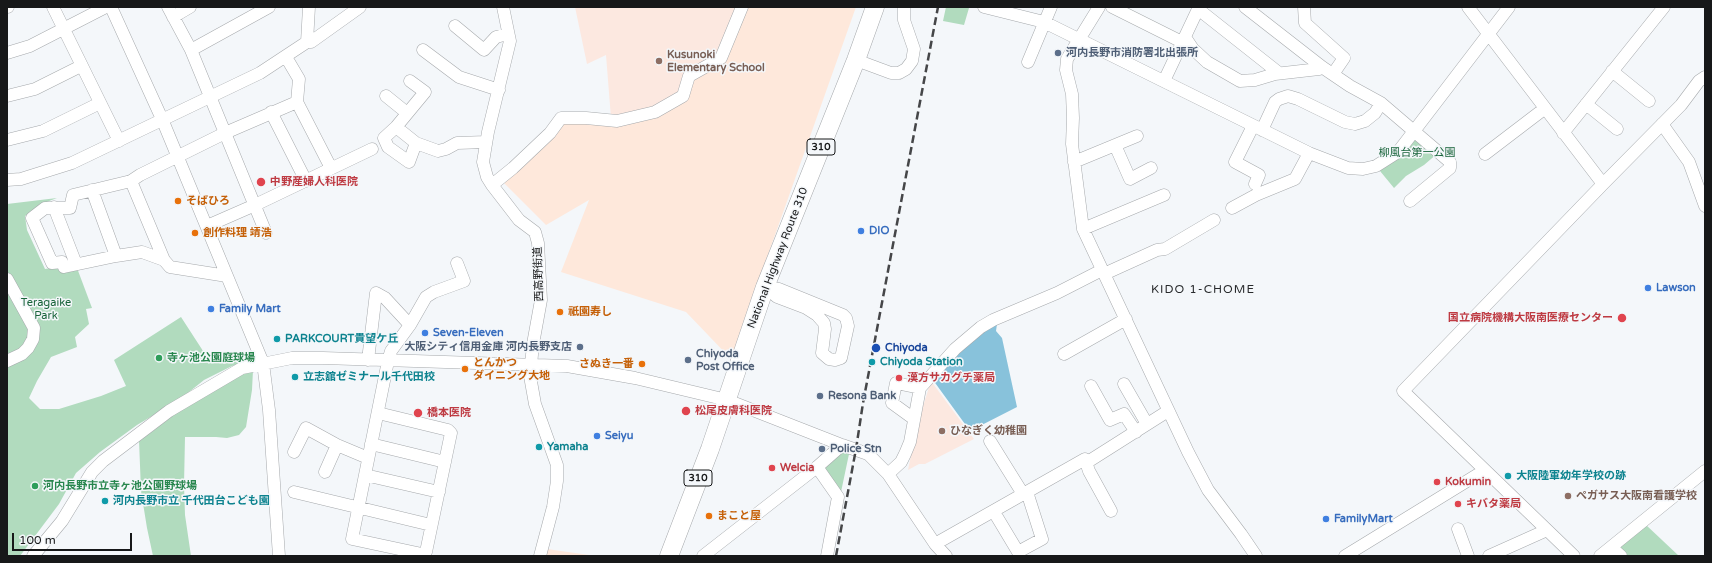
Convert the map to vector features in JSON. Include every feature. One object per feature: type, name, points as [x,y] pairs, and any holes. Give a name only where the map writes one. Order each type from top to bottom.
[{"type":"highway","name":"National Highway Route 310","points":[[669,556],[710,449],[765,287],[856,60],[875,7]]},
{"type":"street","points":[[53,7],[118,141]]},
{"type":"street","points":[[7,53],[30,46],[106,7]]},
{"type":"street","points":[[111,7],[162,119],[263,363],[269,410],[279,556]]},
{"type":"street","points":[[190,7],[171,12],[191,50],[266,233]]},
{"type":"street","points":[[191,50],[269,7]]},
{"type":"street","points":[[307,42],[309,7]]},
{"type":"street","points":[[7,180],[20,179],[72,163],[260,73],[307,42],[311,42],[360,7]]},
{"type":"street","name":"西高野街道","points":[[503,7],[510,41],[486,142],[484,162],[487,177],[492,185],[519,220],[537,236],[541,300],[533,344],[531,364],[532,390],[535,404],[557,465],[558,481],[553,507],[540,556]]},
{"type":"street","points":[[492,185],[513,168],[550,133],[561,118],[586,118],[617,121],[655,112],[683,96],[689,76],[721,58],[742,7]]},
{"type":"street","points":[[856,60],[891,73],[899,73],[906,68],[912,61],[914,49],[904,20],[904,7]]},
{"type":"street","points":[[984,7],[1044,22],[1310,153],[1348,168],[1363,169],[1376,166],[1398,152],[1509,7]]},
{"type":"street","points":[[1028,62],[1051,7]]},
{"type":"street","points":[[1099,7],[1067,59],[1066,70],[1072,94],[1072,144],[1083,229],[1168,412],[1208,490],[1256,556]]},
{"type":"street","points":[[1112,7],[1183,39],[1207,62],[1240,81],[1255,80],[1279,73],[1318,69],[1322,66]]},
{"type":"street","points":[[1245,7],[1333,74],[1381,103],[1450,162],[1450,168],[1410,201]]},
{"type":"street","points":[[1303,7],[1305,23],[1344,58],[1333,74]]},
{"type":"street","points":[[1468,7],[1544,109],[1603,184]]},
{"type":"street","points":[[1563,133],[1664,7]]},
{"type":"street","points":[[1164,80],[1195,9],[1279,73]]},
{"type":"street","points":[[455,26],[484,50],[496,37],[508,34]]},
{"type":"street","points":[[423,50],[457,78],[499,90]]},
{"type":"street","points":[[286,57],[299,79],[296,102],[331,168]]},
{"type":"street","points":[[7,96],[35,89],[81,66]]},
{"type":"street","points":[[1612,71],[1649,101]]},
{"type":"street","points":[[1574,556],[1403,391],[1681,105],[1699,81],[1705,77]]},
{"type":"street","points":[[410,81],[425,92],[384,138],[388,147],[409,162],[416,143]]},
{"type":"street","points":[[386,96],[407,113]]},
{"type":"street","points":[[1255,184],[1259,175],[1232,160],[1258,128],[1279,98],[1288,96],[1298,99],[1345,122],[1355,124],[1365,121],[1375,113],[1381,103]]},
{"type":"street","points":[[164,260],[142,252],[64,267],[62,262],[52,263],[32,218],[45,208],[70,208],[73,195],[131,181],[140,175],[225,133],[296,102]]},
{"type":"street","points":[[7,140],[43,131],[100,104]]},
{"type":"street","points":[[1586,104],[1616,129]]},
{"type":"street","points":[[1485,154],[1544,109]]},
{"type":"street","points":[[271,112],[306,180]]},
{"type":"street","points":[[1662,124],[1689,162],[1705,206]]},
{"type":"street","points":[[396,126],[416,143],[438,151],[446,149],[457,142],[486,142]]},
{"type":"street","points":[[1074,162],[1137,136]]},
{"type":"street","points":[[1115,145],[1130,179],[1150,168]]},
{"type":"street","points":[[207,226],[255,205],[372,149]]},
{"type":"street","points":[[1232,208],[1256,195],[1295,179],[1310,153]]},
{"type":"street","points":[[131,181],[164,260],[170,267],[227,276]]},
{"type":"street","points":[[92,190],[116,256]]},
{"type":"street","points":[[1083,229],[1164,195]]},
{"type":"street","points":[[54,207],[76,264]]},
{"type":"street","points":[[888,474],[902,462],[910,442],[920,388],[955,349],[981,327],[1013,311],[1103,272],[1157,250],[1165,249],[1214,220]]},
{"type":"street","points":[[378,413],[448,430],[451,433],[426,552],[422,554],[352,539],[388,361],[391,351],[410,325],[426,297],[447,286],[464,281],[457,263]]},
{"type":"street","points":[[7,278],[34,328],[33,339],[28,348],[22,354],[7,361]]},
{"type":"street","points":[[765,287],[778,289],[843,315],[846,318],[848,326],[841,358],[835,360],[829,359],[822,353],[825,328],[824,323],[817,315],[806,308],[777,297],[765,287]]},
{"type":"street","points":[[368,360],[376,293],[385,298],[410,325]]},
{"type":"street","points":[[1064,354],[1126,319]]},
{"type":"street","points":[[33,556],[62,521],[92,472],[169,411],[242,368],[292,358],[568,366],[628,377],[727,400],[868,454],[888,474],[935,544],[946,556]]},
{"type":"street","points":[[914,419],[892,403],[896,383],[920,388]]},
{"type":"street","points":[[1124,384],[1147,424]]},
{"type":"street","points":[[1091,386],[1110,420],[1124,414],[1136,432]]},
{"type":"street","points":[[1086,463],[1168,412]]},
{"type":"street","points":[[294,452],[306,428],[337,445],[368,458]]},
{"type":"street","points":[[990,441],[1025,493],[1042,539],[1018,552],[994,512]]},
{"type":"street","points":[[371,444],[445,462]]},
{"type":"street","points":[[325,472],[337,445]]},
{"type":"street","points":[[703,556],[817,467],[842,445]]},
{"type":"street","points":[[935,544],[994,512],[1085,459],[1110,512]]},
{"type":"street","points":[[817,467],[838,497],[827,556]]},
{"type":"street","points":[[1345,556],[1485,470]]},
{"type":"street","points":[[1600,556],[1705,471]]},
{"type":"street","points":[[365,476],[439,492]]},
{"type":"street","points":[[294,492],[431,525]]},
{"type":"street","points":[[1458,529],[1468,556]]},
{"type":"street","points":[[1488,556],[1510,552],[1547,530]]},
{"type":"street","points":[[1611,547],[1621,556]]},
{"type":"shaded area","name":"Kusunoki Elementary School","points":[[575,7],[738,7],[718,57],[685,75],[681,93],[650,112],[611,118],[606,55],[587,64]]},
{"type":"shaded area","points":[[745,7],[856,7],[731,359],[686,312],[561,272],[589,200],[546,225],[501,180],[564,120],[618,123],[692,77]]},
{"type":"shaded area","name":"ひなぎく幼稚園","points":[[931,381],[974,439],[925,464],[919,464],[908,470],[918,422]]},
{"type":"shaded area","points":[[547,549],[596,556],[543,556]]},
{"type":"green space","points":[[946,7],[969,8],[964,25],[943,21]]},
{"type":"green space","name":"柳風台第一公園","points":[[1415,132],[1438,153],[1424,165],[1406,176],[1394,188],[1380,171],[1381,165]]},
{"type":"green space","name":"Teragaike Park","points":[[57,198],[44,203],[25,216],[27,230],[45,269],[58,267],[77,268],[92,308],[86,309],[89,324],[75,337],[77,347],[51,357],[37,381],[29,398],[40,409],[59,409],[101,396],[126,386],[114,360],[181,317],[205,354],[252,352],[249,362],[232,366],[204,380],[179,400],[137,425],[100,452],[76,473],[59,504],[20,556],[7,556],[7,204]]},
{"type":"green space","points":[[253,370],[252,390],[246,427],[239,435],[227,438],[185,437],[185,515],[191,556],[153,556],[141,491],[139,440],[174,414],[238,374]]},
{"type":"green space","points":[[839,452],[849,454],[841,492],[821,468]]},
{"type":"green space","points":[[1645,524],[1679,556],[1628,556],[1617,546]]},
{"type":"water","points":[[993,324],[997,324],[996,331],[1002,338],[1017,407],[970,431],[933,380],[958,351]]},
{"type":"railway","points":[[836,556],[863,403],[938,7]]},
{"type":"place","name":"河内長野市消防署北出張所","points":[[1058,53]]},
{"type":"place","name":"Kusunoki Elementary School","points":[[659,61]]},
{"type":"place","name":"中野産婦人科医院","points":[[261,182]]},
{"type":"place","name":"そばひろ","points":[[178,201]]},
{"type":"place","name":"DIO","points":[[861,231]]},
{"type":"place","name":"創作料理 靖浩","points":[[195,233]]},
{"type":"place","name":"Lawson","points":[[1648,288]]},
{"type":"place","name":"Family Mart","points":[[211,309]]},
{"type":"place","name":"祇園寿し","points":[[560,312]]},
{"type":"place","name":"国立病院機構大阪南医療センター","points":[[1622,318]]},
{"type":"place","name":"Seven-Eleven","points":[[425,333]]},
{"type":"place","name":"PARKCOURT貴望ケ丘","points":[[277,339]]},
{"type":"place","name":"大阪シティ信用金庫 河内長野支店","points":[[580,347]]},
{"type":"place","name":"Chiyoda","points":[[876,348]]},
{"type":"place","name":"寺ヶ池公園庭球場","points":[[159,358]]},
{"type":"place","name":"Chiyoda Post Office","points":[[688,360]]},
{"type":"place","name":"Chiyoda Station","points":[[872,362]]},
{"type":"place","name":"さぬき一番","points":[[642,364]]},
{"type":"place","name":"とんかつ ダイニング大地","points":[[465,369]]},
{"type":"place","name":"立志舘ゼミナール千代田校","points":[[295,377]]},
{"type":"place","name":"漢方サカグチ薬局","points":[[899,378]]},
{"type":"place","name":"Resona Bank","points":[[820,396]]},
{"type":"place","name":"松尾皮膚科医院","points":[[686,411]]},
{"type":"place","name":"橋本医院","points":[[418,413]]},
{"type":"place","name":"ひなぎく幼稚園","points":[[942,431]]},
{"type":"place","name":"Seiyu","points":[[597,436]]},
{"type":"place","name":"Yamaha","points":[[539,447]]},
{"type":"place","name":"Police Stn","points":[[822,449]]},
{"type":"place","name":"Welcia","points":[[772,468]]},
{"type":"place","name":"大阪陸軍幼年学校の跡","points":[[1508,476]]},
{"type":"place","name":"Kokumin","points":[[1437,482]]},
{"type":"place","name":"河内長野市立寺ヶ池公園野球場","points":[[35,486]]},
{"type":"place","name":"ぺガサス大阪南看護学校","points":[[1568,496]]},
{"type":"place","name":"河内長野市立 千代田台こども園","points":[[105,501]]},
{"type":"place","name":"キバタ薬局","points":[[1458,504]]},
{"type":"place","name":"まこと屋","points":[[709,516]]},
{"type":"place","name":"FamilyMart","points":[[1326,519]]},
{"type":"district","name":"KIDO 1-CHOME","points":[[1203,290]]}]
